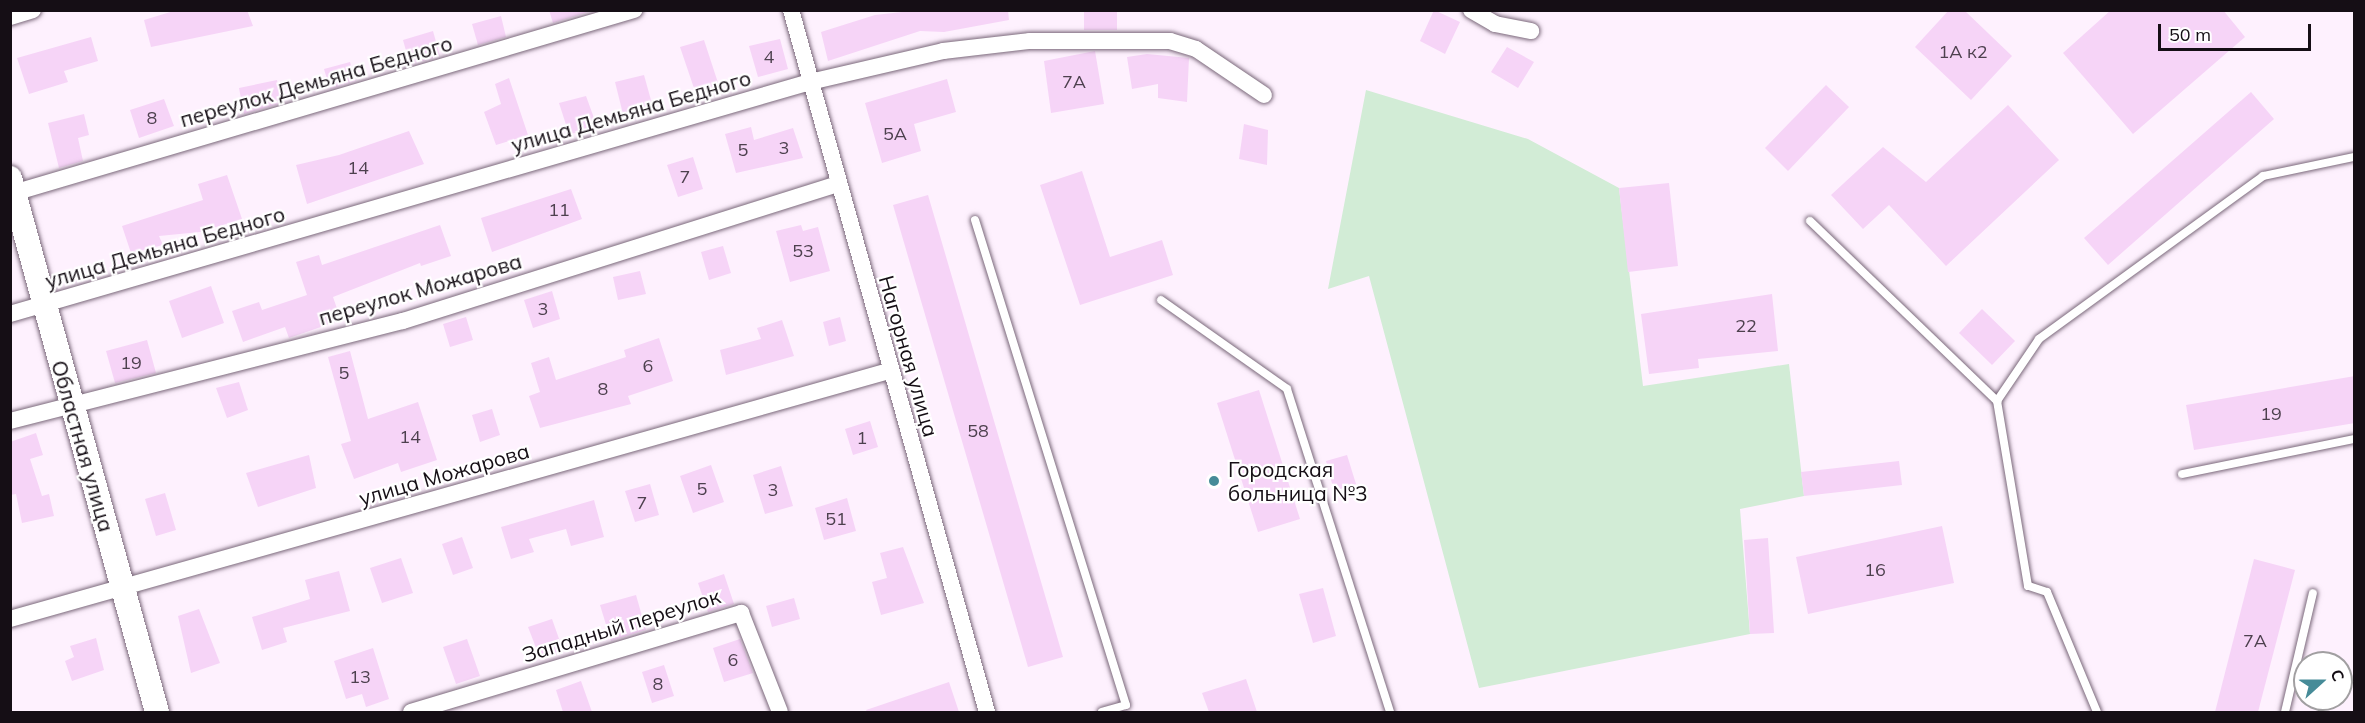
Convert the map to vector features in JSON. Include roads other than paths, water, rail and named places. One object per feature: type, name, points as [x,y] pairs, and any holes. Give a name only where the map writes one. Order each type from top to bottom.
[{"type":"main road","name":"Областная улица","points":[[12,188],[157,712]]},
{"type":"street","points":[[10,17],[33,10]]},
{"type":"street","name":"переулок Демьяна Бедного","points":[[12,188],[634,10]]},
{"type":"street","name":"Нагорная улица","points":[[792,10],[837,184],[987,712]]},
{"type":"street","points":[[1471,10],[1495,24],[1531,31]]},
{"type":"street","name":"улица Демьяна Бедного","points":[[10,314],[810,82],[943,51],[1100,39],[1170,41],[1196,49],[1264,95]]},
{"type":"street","name":"переулок Можарова","points":[[10,421],[403,321],[837,184]]},
{"type":"street","name":"улица Можарова","points":[[10,619],[123,589],[889,371]]},
{"type":"street","name":"Западный переулок","points":[[411,712],[741,613],[780,712]]},
{"type":"lane","points":[[1997,401],[2038,339],[2263,176],[2355,157]]},
{"type":"lane","points":[[975,220],[1126,705],[1102,712]]},
{"type":"lane","points":[[1810,221],[1997,401],[2028,586],[2047,592],[2097,712]]},
{"type":"lane","points":[[1161,300],[1287,389],[1390,712]]},
{"type":"lane","points":[[2182,474],[2355,439]]},
{"type":"lane","points":[[2285,712],[2313,594]]},
{"type":"place","name":"Городская больница №3","points":[[1214,481]]}]
